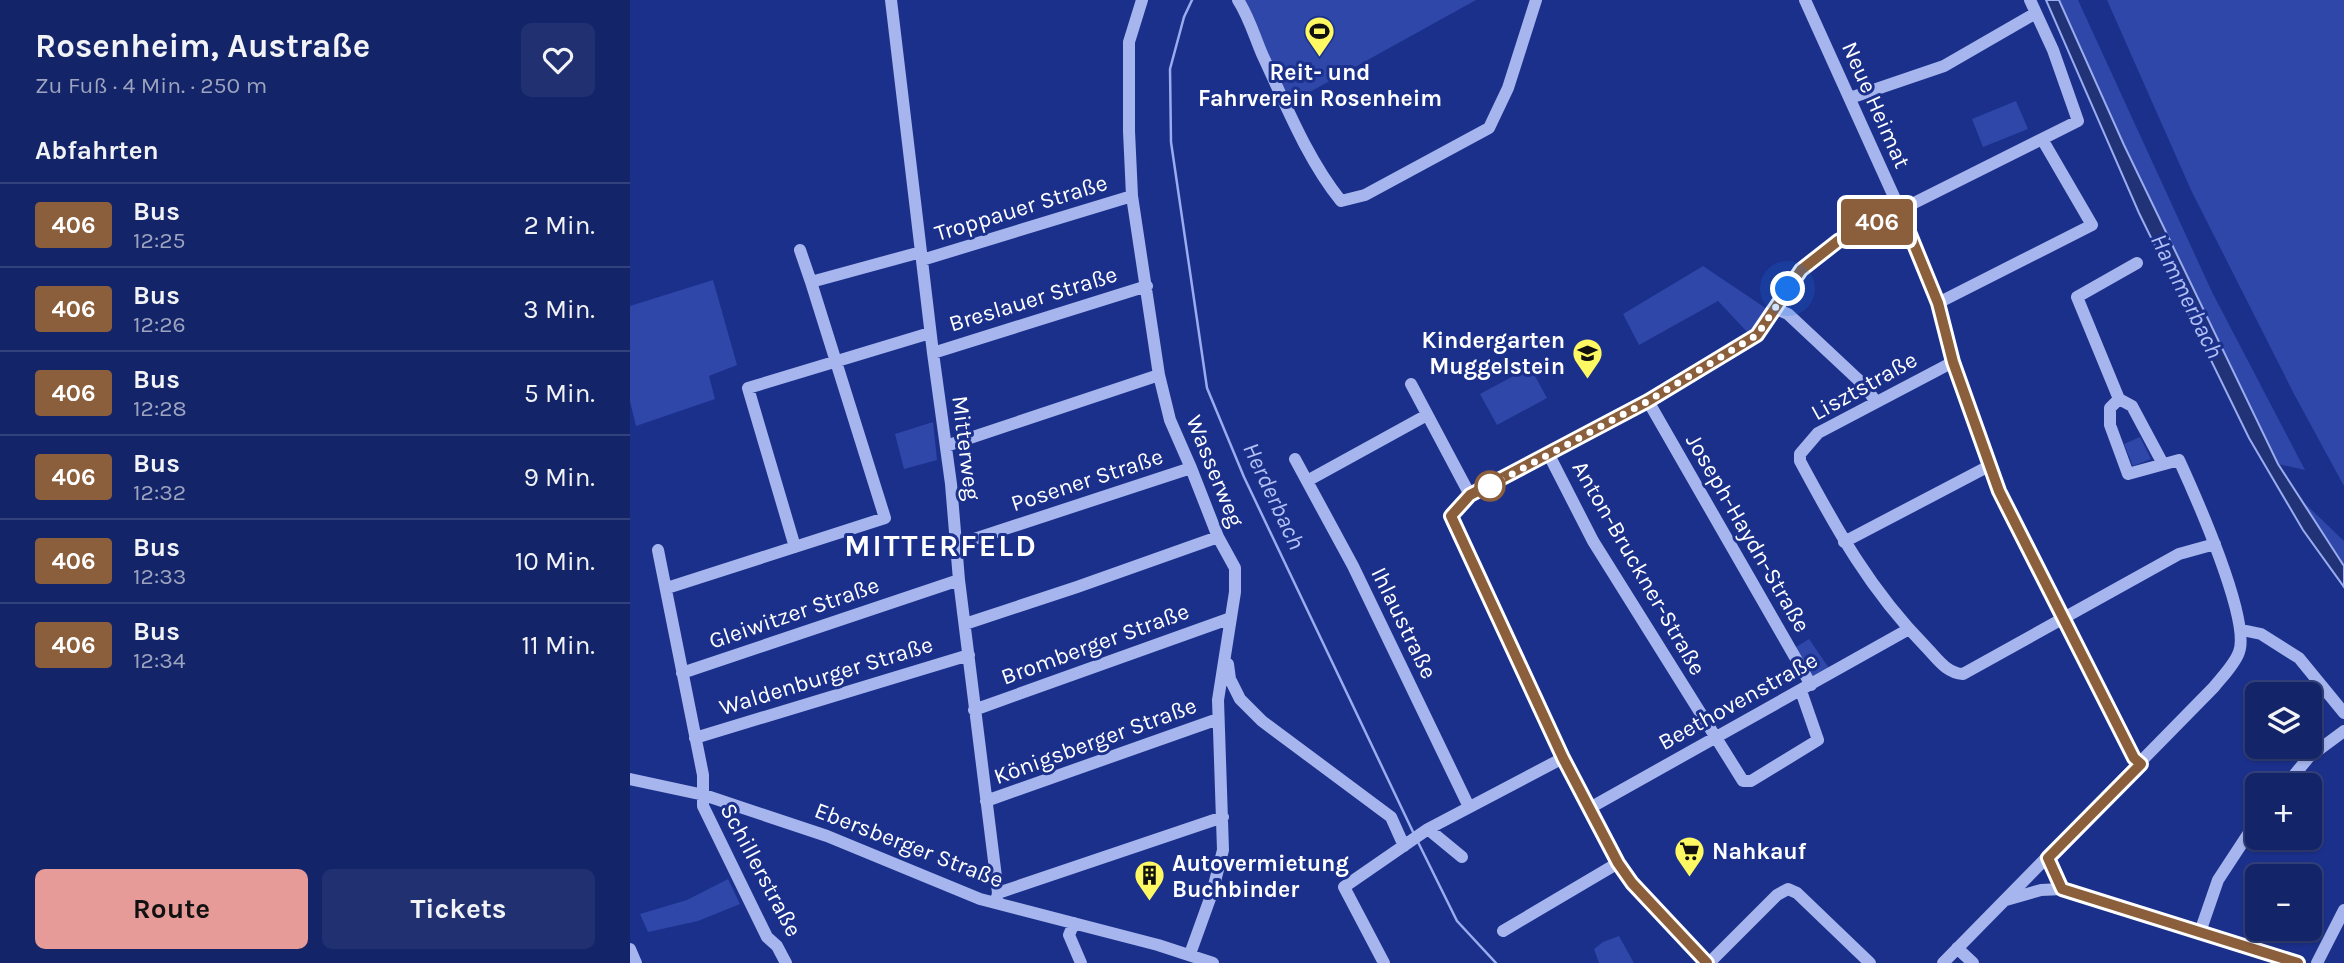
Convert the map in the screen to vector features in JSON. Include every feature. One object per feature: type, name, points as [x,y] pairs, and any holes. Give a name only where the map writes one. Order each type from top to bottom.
[{"type":"street","name":"Mitterweg","points":[[891,0],[946,446],[959,580],[997,897]]},
{"type":"street","name":"Wasserweg","points":[[1142,0],[1129,42],[1132,196],[1159,375],[1170,420],[1218,537],[1235,568],[1235,592],[1218,700],[1223,850],[1212,893],[1190,954]]},
{"type":"street","points":[[1238,0],[1247,13],[1261,50],[1324,180],[1341,201],[1365,195],[1489,128],[1508,88],[1536,0]]},
{"type":"street","name":"Neue Heimat","points":[[1805,0],[1900,210],[1938,303],[1953,362],[1999,491],[2134,758],[2141,764]]},
{"type":"street","points":[[1870,963],[1797,892],[1788,889],[1777,895],[1708,963],[1632,883],[1588,809],[1451,516],[1470,495],[1648,401],[1757,335],[1801,270],[1838,241],[2078,121],[2053,50],[2030,0]]},
{"type":"street","points":[[1850,98],[1944,66],[2036,13]]},
{"type":"street","points":[[1938,303],[2092,225],[2042,139]]},
{"type":"street","name":"Troppauer Straße","points":[[811,282],[921,256],[1132,196]]},
{"type":"street","points":[[667,588],[885,518],[800,250]]},
{"type":"street","points":[[2137,263],[2077,297],[2119,399],[2132,407],[2163,464]]},
{"type":"street","name":"Breslauer Straße","points":[[933,353],[1147,286]]},
{"type":"street","points":[[1776,309],[1788,314],[1866,387],[1875,401]]},
{"type":"street","points":[[795,547],[748,388],[930,332]]},
{"type":"street","name":"Lisztstraße","points":[[1844,542],[1800,461],[1800,454],[1818,433],[1953,362]]},
{"type":"street","points":[[946,446],[1159,375]]},
{"type":"street","points":[[1410,384],[1470,495]]},
{"type":"street","points":[[1943,963],[2141,764],[2214,687],[2239,653],[2242,630],[2215,544],[2179,460],[2128,474],[2110,425],[2110,408],[2119,399]]},
{"type":"street","name":"Joseph-Haydn-Straße","points":[[1648,401],[1806,688],[1818,740],[1751,781],[1743,781],[1716,738]]},
{"type":"street","points":[[1307,481],[1427,415]]},
{"type":"street","name":"Anton-Bruckner-Straße","points":[[1549,455],[1593,541],[1716,738]]},
{"type":"street","name":"Ihlaustraße","points":[[1295,459],[1353,566],[1469,807]]},
{"type":"street","points":[[1989,466],[1844,542],[1866,577],[1909,629],[1949,670],[1964,674],[2179,554],[2215,544]]},
{"type":"street","name":"Posener Straße","points":[[956,545],[1191,468]]},
{"type":"street","points":[[965,624],[1218,537]]},
{"type":"street","name":"Schillerstraße","points":[[659,550],[695,738],[704,795],[703,806],[767,937],[777,946],[786,963]]},
{"type":"street","name":"Gleiwitzer Straße","points":[[682,673],[959,580]]},
{"type":"street","name":"Bromberger Straße","points":[[974,709],[1231,618]]},
{"type":"street","name":"Beethovenstraße","points":[[1588,809],[1909,629]]},
{"type":"street","points":[[2242,630],[2261,635],[2299,658],[2344,713]]},
{"type":"street","points":[[1225,650],[1230,679],[1240,699],[1262,721],[1391,817],[1405,845]]},
{"type":"street","name":"Waldenburger Straße","points":[[695,738],[969,655]]},
{"type":"street","name":"Königsberger Straße","points":[[986,802],[1218,719]]},
{"type":"street","points":[[2295,773],[2308,757],[2344,731]]},
{"type":"street","points":[[1384,963],[1344,887],[1427,830],[1563,758]]},
{"type":"street","name":"Ebersberger Straße","points":[[630,779],[704,795],[827,836],[980,899],[997,897],[1074,923],[1190,954],[1213,963]]},
{"type":"street","points":[[997,897],[1223,817]]},
{"type":"street","points":[[1427,830],[1462,857]]},
{"type":"street","points":[[2200,932],[2218,880],[2245,838]]},
{"type":"street","points":[[2048,858],[2062,889]]},
{"type":"street","points":[[1503,931],[1618,863]]},
{"type":"street","points":[[2005,900],[2041,890],[2062,889],[2298,963]]},
{"type":"street","points":[[2317,963],[2344,910]]},
{"type":"street","points":[[1074,923],[1069,935],[1082,963]]},
{"type":"street","points":[[1957,948],[1973,963]]},
{"type":"street","points":[[630,949],[636,963]]},
{"type":"shaded area","name":"Reit- und Fahrverein Rosenheim","points":[[1243,0],[1476,0],[1290,103]]},
{"type":"shaded area","points":[[2059,0],[2078,0],[2212,292],[2305,470],[2278,464],[2124,145]]},
{"type":"shaded area","points":[[2107,0],[2344,0],[2344,486],[2294,394],[2191,190]]},
{"type":"shaded area","points":[[2016,101],[2028,129],[1983,147],[1972,119]]},
{"type":"shaded area","points":[[1703,266],[1770,311],[1750,335],[1718,301],[1639,345],[1623,314]]},
{"type":"shaded area","points":[[713,280],[737,365],[709,376],[715,399],[636,426],[630,401],[630,306]]},
{"type":"shaded area","points":[[1530,367],[1547,398],[1497,425],[1480,394]]},
{"type":"shaded area","points":[[933,422],[937,460],[904,469],[895,434]]},
{"type":"shaded area","points":[[2140,437],[2151,459],[2133,466],[2124,444]]},
{"type":"shaded area","points":[[2296,495],[2344,541],[2344,566]]},
{"type":"shaded area","points":[[1809,639],[1831,671],[1813,678],[1796,647]]},
{"type":"shaded area","points":[[728,879],[740,904],[698,921],[648,932],[640,914],[687,900]]},
{"type":"shaded area","points":[[1619,936],[1634,963],[1599,963],[1594,949]]},
{"type":"water","name":"Hammerbach","points":[[2046,0],[2059,0],[2124,145],[2278,464],[2344,566],[2344,587],[2303,530],[2249,438],[2139,213]]},
{"type":"waterway","name":"Herderbach","points":[[1192,0],[1184,17],[1170,69],[1171,142],[1207,388],[1244,477],[1414,834]]},
{"type":"waterway","name":"Herderbach","points":[[1417,840],[1457,921],[1496,963]]},
{"type":"bus line","name":"406","points":[[1707,963],[1632,883],[1618,863],[1563,758],[1451,516],[1470,495],[1648,401],[1757,335],[1801,270],[1838,241],[1900,210],[1938,303],[1953,362],[1999,491],[2134,758],[2141,764],[2048,858],[2062,889],[2298,963]]},
{"type":"place","name":"Reit- und Fahrverein Rosenheim","points":[[1320,58]]},
{"type":"place","name":"Kindergarten Muggelstein","points":[[1588,380]]},
{"type":"place","name":"Nahkauf","points":[[1689,878]]},
{"type":"place","name":"Autovermietung Buchbinder","points":[[1149,903]]},
{"type":"district","name":"MITTERFELD","points":[[941,546]]},
{"type":"route","points":[[1490,486],[1648,401],[1757,335],[1788,289]]}]
